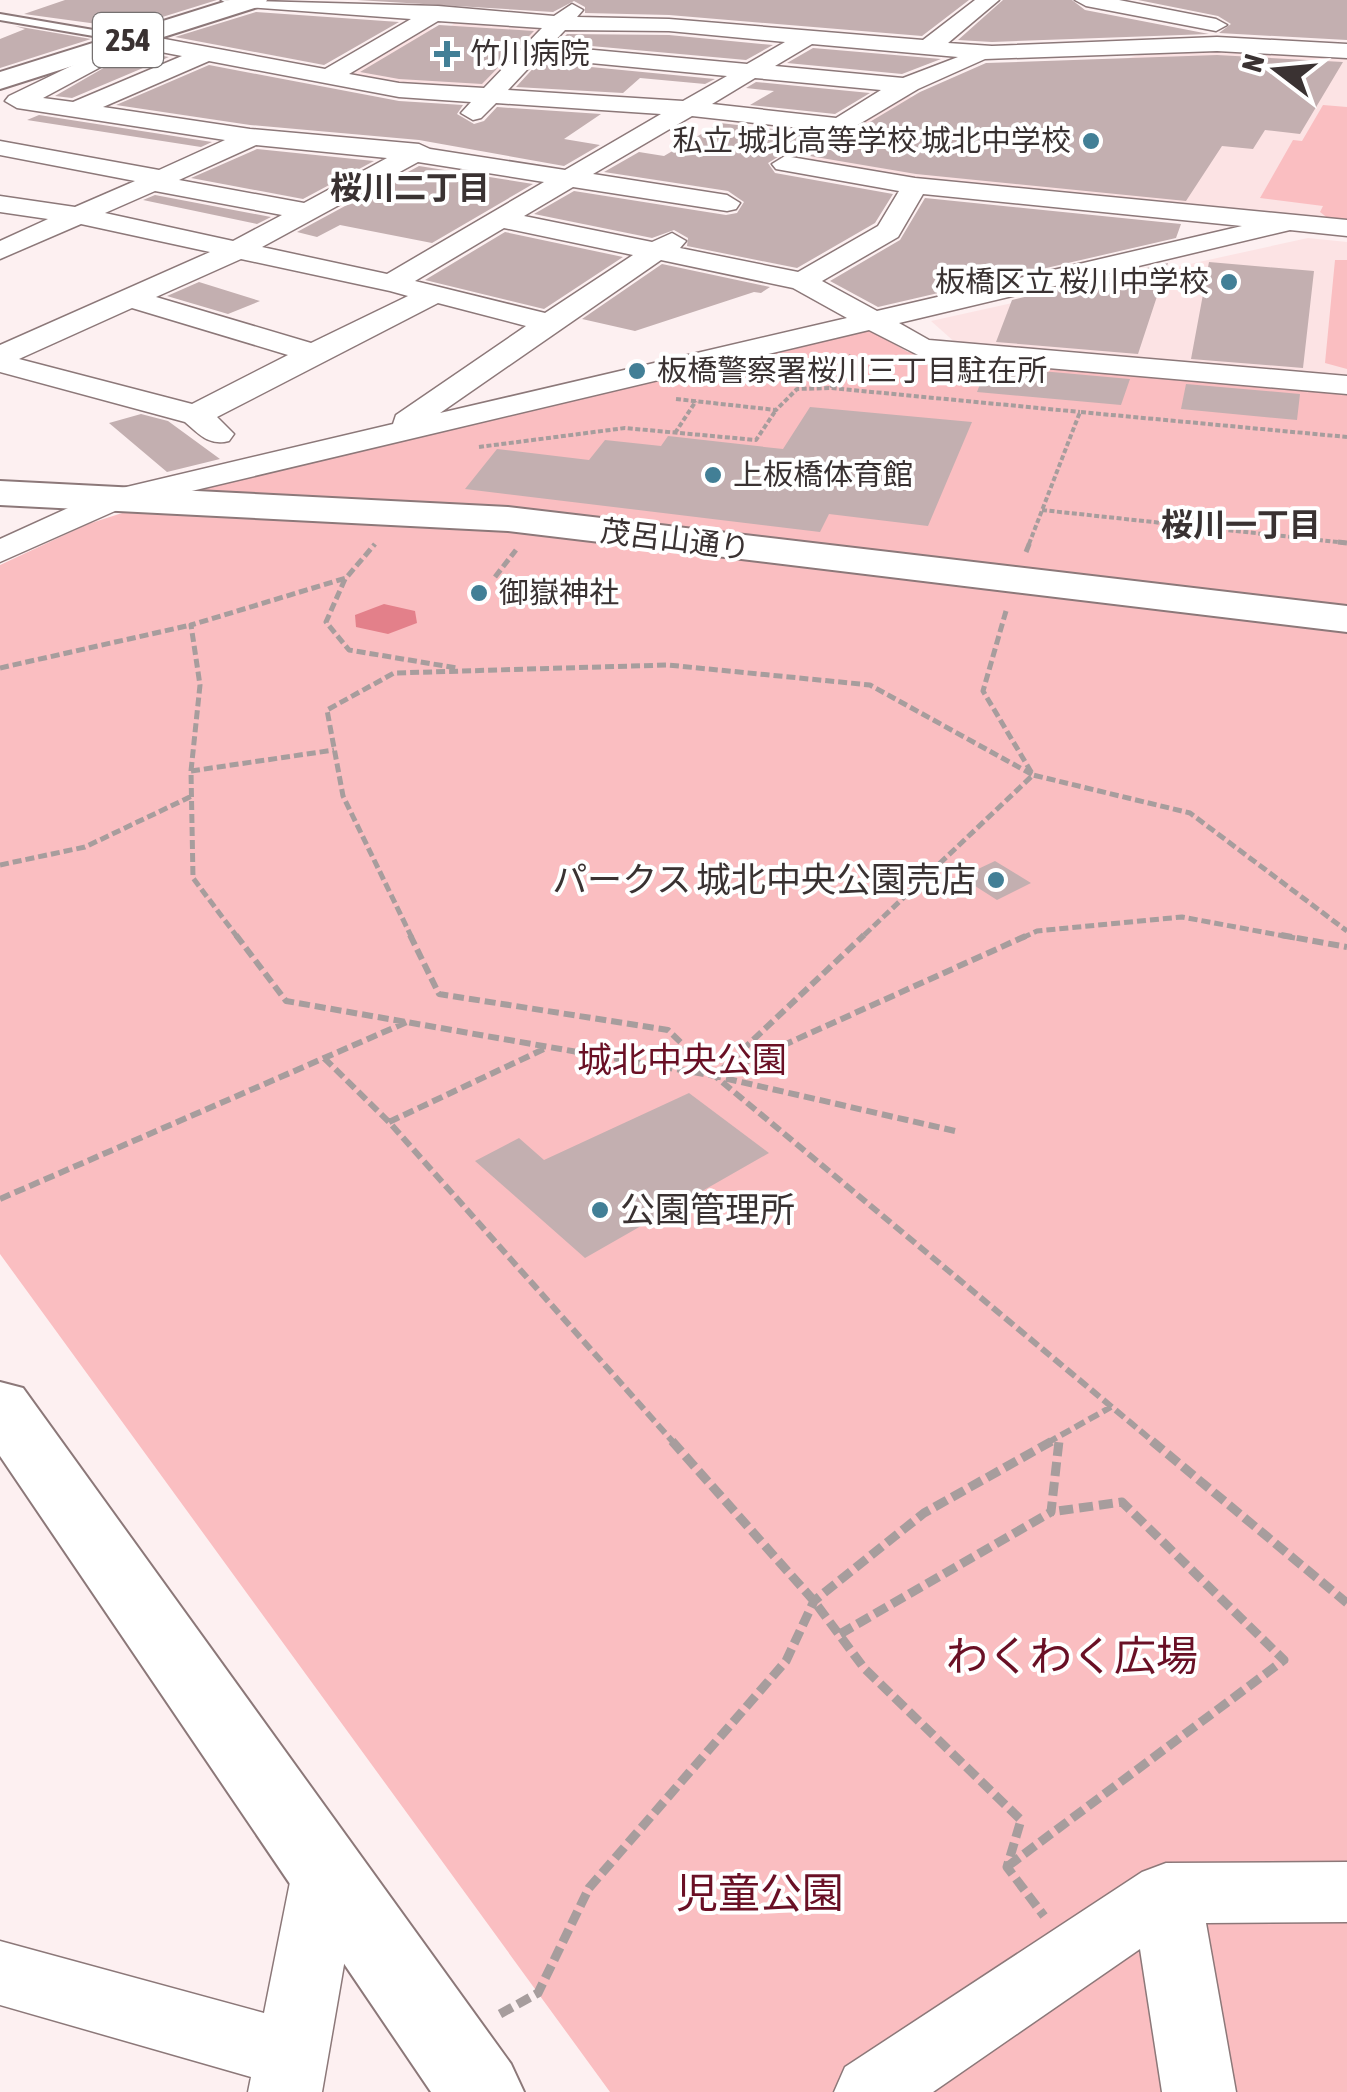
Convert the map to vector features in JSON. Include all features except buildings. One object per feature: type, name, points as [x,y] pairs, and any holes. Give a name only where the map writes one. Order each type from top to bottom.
[{"type":"main road","name":"254","points":[[0,71],[112,42],[241,0]]},
{"type":"main road","name":"254","points":[[6,97],[112,42]]},
{"type":"main road","name":"茂呂山通り","points":[[0,493],[508,519],[1347,619]]},
{"type":"main road","points":[[12,1441],[326,1872],[482,2057]]},
{"type":"street","points":[[241,0],[559,23],[669,24],[782,33],[807,23],[930,46],[992,53],[1217,44],[1347,51]]},
{"type":"street","points":[[329,89],[458,0]]},
{"type":"street","points":[[0,360],[233,252],[304,210],[457,131],[581,0]]},
{"type":"street","points":[[669,24],[687,0]]},
{"type":"street","points":[[930,46],[988,0]]},
{"type":"street","points":[[1086,0],[1347,51]]},
{"type":"street","points":[[1165,45],[1231,0]]},
{"type":"street","points":[[310,26],[338,8]]},
{"type":"street","points":[[391,283],[752,70],[807,23]]},
{"type":"street","points":[[112,42],[238,62],[329,89],[365,85],[488,97],[688,108],[841,126]]},
{"type":"street","points":[[238,62],[278,43]]},
{"type":"street","points":[[532,50],[902,84]]},
{"type":"street","points":[[392,432],[902,84],[933,70],[992,53]]},
{"type":"street","points":[[76,110],[204,55]]},
{"type":"street","points":[[6,97],[252,137],[413,154],[727,203]]},
{"type":"street","points":[[0,251],[300,115]]},
{"type":"street","points":[[0,148],[304,210]]},
{"type":"street","points":[[785,164],[915,186],[1347,228]]},
{"type":"street","points":[[802,281],[888,232],[915,186]]},
{"type":"street","points":[[0,204],[80,216],[391,283],[550,323]]},
{"type":"street","points":[[499,220],[802,281],[863,332],[922,348],[1347,385]]},
{"type":"street","points":[[0,552],[113,500],[392,432],[863,332],[1292,222]]},
{"type":"street","points":[[196,415],[435,294]]},
{"type":"street","points":[[129,298],[314,353]]},
{"type":"street","points":[[0,360],[196,415],[254,464]]},
{"type":"street","points":[[0,1974],[289,2073],[326,1872]]},
{"type":"street","points":[[870,2092],[1166,1894],[1347,1892]]},
{"type":"street","points":[[1166,1894],[1199,2092]]},
{"type":"lane","points":[[0,17],[112,42]]},
{"type":"path","points":[[831,388],[863,332]]},
{"type":"path","points":[[467,448],[625,428],[756,440],[776,410],[797,389],[831,388],[1347,438]]},
{"type":"path","points":[[667,398],[776,410]]},
{"type":"path","points":[[675,433],[696,401]]},
{"type":"path","points":[[1033,775],[983,691],[1014,582],[1080,412]]},
{"type":"path","points":[[1042,510],[1347,544]]},
{"type":"path","points":[[402,513],[346,578],[326,622],[349,650],[474,670]]},
{"type":"path","points":[[0,668],[191,625],[346,578]]},
{"type":"path","points":[[191,625],[200,685],[191,772],[193,878],[286,1001],[715,1076],[955,1131]]},
{"type":"path","points":[[1347,931],[1190,813],[1033,775],[870,684],[668,666],[394,672],[327,710],[342,796],[439,994],[668,1030],[715,1076],[1347,1603]]},
{"type":"path","points":[[191,772],[334,750]]},
{"type":"path","points":[[715,1076],[1033,775]]},
{"type":"path","points":[[0,865],[85,847],[192,796]]},
{"type":"path","points":[[715,1076],[1037,931],[1182,917],[1347,947]]},
{"type":"path","points":[[0,1198],[407,1022]]},
{"type":"path","points":[[389,1122],[549,1047]]},
{"type":"path","points":[[324,1058],[389,1122],[814,1601],[864,1668],[1021,1820],[1007,1867]]},
{"type":"path","points":[[482,2057],[538,1993],[589,1888],[786,1661],[814,1601],[924,1513],[1111,1406]]},
{"type":"path","points":[[1050,1512],[1059,1439]]},
{"type":"path","points":[[840,1634],[1050,1512],[1122,1502],[1284,1660],[1007,1867]]},
{"type":"path","points":[[1007,1867],[1074,1955]]},
{"type":"shaded area","name":"竹川病院","points":[[460,19],[544,27],[478,91],[339,78],[420,28],[446,30]]},
{"type":"shaded area","name":"私立 城北高等学校 城北中学校","points":[[1163,48],[1347,56],[1347,223],[944,185],[808,160],[905,95],[956,108]]},
{"type":"shaded area","name":"板橋区立 桜川中学校","points":[[1308,238],[1347,242],[1347,378],[958,345],[931,321]]},
{"type":"shaded area","points":[[384,604],[415,611],[417,623],[388,634],[356,627],[355,615]]},
{"type":"green space","points":[[1323,105],[1347,107],[1347,221],[1329,219],[1320,212],[1323,206],[1260,198],[1293,140],[1302,141]]},
{"type":"green space","points":[[1335,260],[1347,260],[1347,369],[1325,363]]},
{"type":"green space","name":"城北中央公園","points":[[866,328],[908,352],[1347,392],[1347,2092],[610,2092],[0,1254],[0,565],[88,524],[203,487]]},
{"type":"place","name":"竹川病院","points":[[447,54]]},
{"type":"place","name":"私立 城北高等学校 城北中学校","points":[[1091,141]]},
{"type":"place","name":"板橋区立 桜川中学校","points":[[1229,282]]},
{"type":"place","name":"板橋警察署桜川三丁目駐在所","points":[[637,371]]},
{"type":"place","name":"上板橋体育館","points":[[713,475]]},
{"type":"place","name":"御嶽神社","points":[[479,593]]},
{"type":"place","name":"パークス 城北中央公園売店","points":[[996,880]]},
{"type":"place","name":"公園管理所","points":[[600,1210]]},
{"type":"district","name":"桜川二丁目","points":[[410,188]]},
{"type":"district","name":"桜川一丁目","points":[[1241,525]]},
{"type":"park label","name":"わくわく広場","points":[[1072,1656]]},
{"type":"park label","name":"児童公園","points":[[760,1893]]}]
